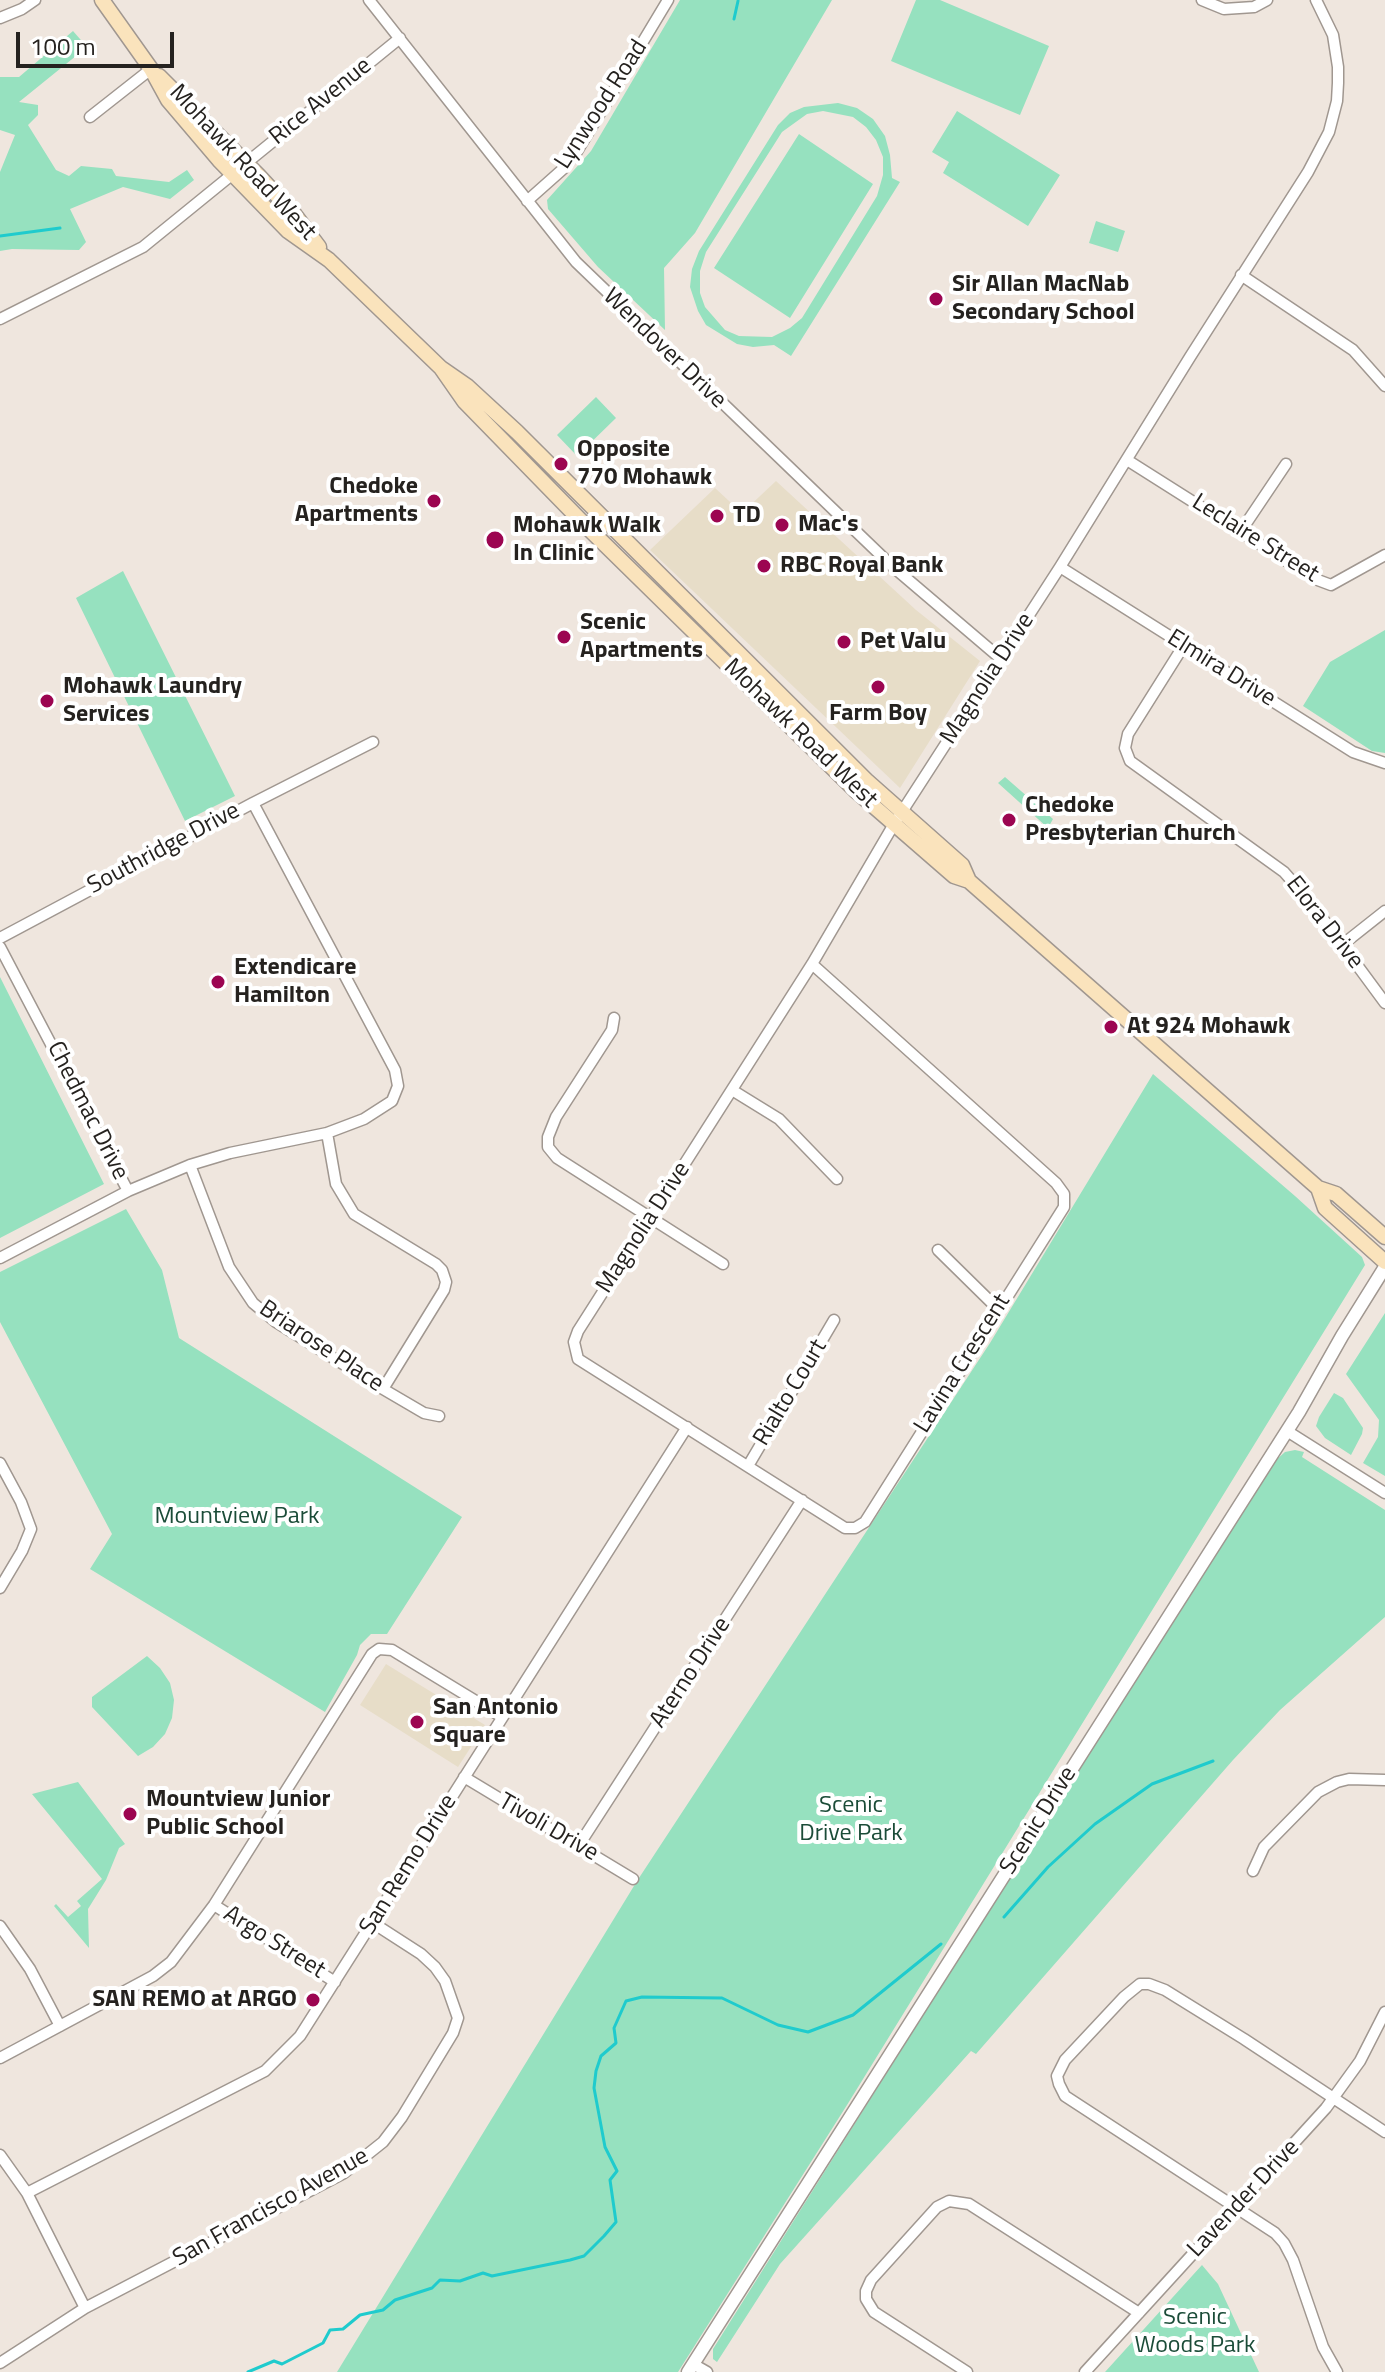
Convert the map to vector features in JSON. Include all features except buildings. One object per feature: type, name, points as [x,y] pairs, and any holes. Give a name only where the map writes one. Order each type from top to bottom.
[{"type":"main road","name":"Mohawk Road West","points":[[102,0],[151,69],[168,100],[288,231],[329,260],[441,368],[467,386],[517,432],[866,780],[899,818]]},
{"type":"main road","name":"Mohawk Road West","points":[[151,69],[178,92],[295,215],[329,260]]},
{"type":"main road","name":"Mohawk Road West","points":[[441,368],[464,401],[855,790],[962,865],[969,881],[1318,1188],[1336,1194],[1385,1237]]},
{"type":"main road","points":[[652,591],[681,595]]},
{"type":"main road","name":"Mohawk Road West","points":[[1318,1188],[1325,1208],[1385,1264]]},
{"type":"street","points":[[0,18],[35,0]]},
{"type":"street","name":"Wendover Drive","points":[[369,0],[576,262],[644,331],[892,566],[1000,658]]},
{"type":"street","name":"Lynwood Road","points":[[527,201],[541,191],[576,153],[668,0]]},
{"type":"street","points":[[1202,0],[1224,9],[1254,7],[1267,0]]},
{"type":"street","name":"Magnolia Drive","points":[[574,1342],[578,1331],[812,964],[899,818],[1308,172],[1329,132],[1337,101],[1338,67],[1333,35],[1316,0]]},
{"type":"street","name":"Rice Avenue","points":[[0,319],[143,247],[400,38]]},
{"type":"street","points":[[90,117],[151,69]]},
{"type":"street","points":[[1241,275],[1353,350],[1385,386]]},
{"type":"street","name":"Leclaire Street","points":[[1127,460],[1315,579],[1331,585],[1385,555]]},
{"type":"street","points":[[1241,531],[1286,464]]},
{"type":"street","name":"Elmira Drive","points":[[1060,567],[1353,752],[1385,763]]},
{"type":"street","name":"Elora Drive","points":[[1184,645],[1128,734],[1125,748],[1130,761],[1284,872],[1312,904],[1385,1003]]},
{"type":"street","points":[[253,803],[373,742]]},
{"type":"street","name":"Southridge Drive","points":[[0,938],[253,803],[395,1070],[398,1086],[392,1101],[364,1119],[327,1133],[230,1153],[190,1165],[128,1191]]},
{"type":"street","points":[[1342,945],[1385,911]]},
{"type":"street","name":"Chedmac Drive","points":[[0,947],[128,1191],[0,1258]]},
{"type":"street","name":"Lavina Crescent","points":[[574,1342],[578,1359],[845,1528],[855,1528],[865,1522],[1064,1207],[1064,1194],[1056,1183],[812,964]]},
{"type":"street","points":[[614,1018],[612,1030],[556,1117],[548,1137],[548,1147],[557,1158],[723,1264]]},
{"type":"street","points":[[732,1090],[779,1119],[837,1179]]},
{"type":"street","points":[[327,1133],[336,1184],[354,1214],[436,1264],[446,1282],[383,1389]]},
{"type":"street","name":"Briarose Place","points":[[190,1165],[229,1267],[253,1303],[276,1322],[383,1389],[424,1413],[439,1416]]},
{"type":"street","points":[[938,1250],[998,1309]]},
{"type":"street","name":"Scenic Drive","points":[[690,2368],[1287,1431],[1385,1264]]},
{"type":"street","name":"Rialto Court","points":[[748,1466],[834,1320]]},
{"type":"street","name":"San Remo Drive","points":[[27,2193],[265,2071],[300,2036],[687,1427]]},
{"type":"street","points":[[1287,1431],[1385,1493]]},
{"type":"street","points":[[0,1463],[21,1502],[31,1529],[0,1588]]},
{"type":"street","name":"Aterno Drive","points":[[579,1845],[802,1500]]},
{"type":"street","points":[[0,2058],[153,1976],[171,1962],[214,1905],[372,1654],[379,1649],[392,1650],[502,1717]]},
{"type":"street","name":"Tivoli Drive","points":[[464,1777],[633,1879]]},
{"type":"street","points":[[1253,1871],[1264,1847],[1318,1792],[1349,1779],[1385,1780]]},
{"type":"street","name":"Argo Street","points":[[214,1905],[335,1982]]},
{"type":"street","name":"San Francisco Avenue","points":[[0,2363],[85,2308],[344,2173],[376,2150],[393,2129],[453,2033],[458,2018],[445,1981],[435,1967],[421,1954],[373,1923]]},
{"type":"street","points":[[0,1926],[30,1969],[60,2026]]},
{"type":"street","points":[[1337,2372],[1323,2347],[1300,2277],[1284,2243],[1267,2225],[1065,2096],[1057,2076],[1065,2060],[1132,1989],[1140,1984],[1149,1984],[1165,1990],[1385,2132]]},
{"type":"street","name":"Lavender Drive","points":[[1085,2372],[1334,2098],[1360,2061],[1385,2012]]},
{"type":"street","points":[[0,2155],[27,2193],[85,2308]]},
{"type":"street","points":[[967,2372],[874,2312],[866,2299],[871,2280],[937,2207],[949,2201],[969,2204],[1139,2313]]},
{"type":"street","points":[[690,2368],[707,2372]]},
{"type":"shaded area","points":[[776,481],[916,610],[980,661],[900,788],[650,550],[715,488],[742,513]]},
{"type":"shaded area","name":"San Antonio Square","points":[[386,1664],[485,1725],[458,1767],[360,1705]]},
{"type":"green space","points":[[680,0],[832,0],[695,233],[664,268],[665,330],[598,267],[548,209],[547,200],[591,151]]},
{"type":"green space","points":[[916,0],[940,0],[1049,46],[1020,115],[891,61]]},
{"type":"green space","points":[[73,31],[87,47],[19,102],[38,105],[38,115],[28,125],[56,170],[69,176],[81,166],[112,169],[116,176],[169,182],[187,170],[194,180],[170,199],[123,187],[70,209],[86,242],[79,250],[0,251],[0,172],[15,135],[0,130],[0,77],[19,77]]},
{"type":"green space","points":[[838,103],[857,108],[873,119],[885,136],[892,178],[900,182],[791,356],[774,345],[753,347],[737,344],[706,325],[690,287],[692,269],[699,251],[778,125],[790,113],[804,107]],"holes":[[[823,111],[853,117],[876,140],[883,157],[883,175],[877,196],[802,318],[772,337],[739,336],[725,330],[705,307],[700,293],[700,271],[706,252],[782,132],[807,114]]]},
{"type":"green space","points":[[957,111],[1060,175],[1028,226],[943,173],[949,162],[932,152]]},
{"type":"green space","points":[[799,134],[873,184],[790,318],[714,268]]},
{"type":"green space","points":[[1096,221],[1125,231],[1118,252],[1089,243]]},
{"type":"green space","points":[[596,397],[616,418],[577,456],[557,435]]},
{"type":"green space","points":[[123,571],[235,796],[185,821],[76,598]]},
{"type":"green space","points":[[1385,630],[1385,753],[1372,751],[1303,706],[1330,662]]},
{"type":"green space","points":[[1005,777],[1053,819],[1048,828],[998,783]]},
{"type":"green space","points":[[0,977],[104,1184],[0,1238]]},
{"type":"green space","name":"Scenic Drive Park","points":[[1153,1074],[1295,1196],[1362,1257],[1365,1265],[847,2105],[678,2372],[337,2372],[637,1881],[990,1343]]},
{"type":"green space","name":"Mountview Park","points":[[126,1209],[162,1270],[179,1338],[462,1517],[387,1634],[371,1634],[360,1645],[325,1712],[90,1569],[112,1534],[0,1322],[0,1272]]},
{"type":"green space","points":[[1385,1313],[1385,1476],[1363,1463],[1378,1437],[1379,1420],[1346,1374]]},
{"type":"green space","points":[[1334,1393],[1343,1398],[1363,1428],[1351,1455],[1325,1438],[1316,1426]]},
{"type":"green space","points":[[1285,1452],[1304,1452],[1302,1457],[1385,1510],[1385,1617],[1280,1710],[1233,1760],[976,2054],[971,2051],[780,2264],[717,2362],[713,2359],[713,2349],[1208,1562],[1275,1461]]},
{"type":"green space","points":[[147,1656],[170,1683],[174,1700],[172,1718],[165,1734],[153,1747],[138,1756],[92,1707],[92,1697]]},
{"type":"green space","points":[[78,1782],[125,1844],[119,1848],[106,1880],[88,1909],[89,1948],[54,1906],[56,1904],[68,1917],[81,1906],[77,1901],[102,1879],[32,1794]]},
{"type":"green space","name":"Scenic Woods Park","points":[[1202,2265],[1218,2284],[1259,2372],[1105,2372]]},
{"type":"waterway","points":[[734,19],[738,1]]},
{"type":"waterway","points":[[0,236],[60,228]]},
{"type":"waterway","points":[[1004,1917],[1048,1867],[1095,1824],[1152,1784],[1213,1761]]},
{"type":"waterway","points":[[248,2372],[274,2361],[282,2364],[323,2343],[330,2330],[343,2329],[360,2315],[383,2310],[395,2300],[432,2288],[440,2280],[460,2281],[483,2273],[492,2276],[584,2256],[616,2222],[610,2180],[617,2171],[605,2147],[594,2088],[601,2056],[616,2043],[614,2028],[626,2001],[642,1997],[722,1998],[778,2025],[808,2032],[853,2015],[941,1944]]},
{"type":"place","name":"Sir Allan MacNab Secondary School","points":[[936,299]]},
{"type":"place","name":"Opposite 770 Mohawk","points":[[561,464]]},
{"type":"place","name":"Chedoke Apartments","points":[[434,501]]},
{"type":"place","name":"TD","points":[[717,516]]},
{"type":"place","name":"Mac's","points":[[782,525]]},
{"type":"place","name":"Mohawk Walk In Clinic","points":[[495,540]]},
{"type":"place","name":"RBC Royal Bank","points":[[764,566]]},
{"type":"place","name":"Scenic Apartments","points":[[564,637]]},
{"type":"place","name":"Pet Valu","points":[[844,642]]},
{"type":"place","name":"Farm Boy","points":[[878,687]]},
{"type":"place","name":"Mohawk Laundry Services","points":[[47,701]]},
{"type":"place","name":"Chedoke Presbyterian Church","points":[[1009,820]]},
{"type":"place","name":"Extendicare Hamilton","points":[[218,982]]},
{"type":"place","name":"At 924 Mohawk","points":[[1111,1027]]},
{"type":"place","name":"San Antonio Square","points":[[417,1722]]},
{"type":"place","name":"Mountview Junior Public School","points":[[130,1814]]},
{"type":"place","name":"SAN REMO at ARGO","points":[[313,2000]]}]
